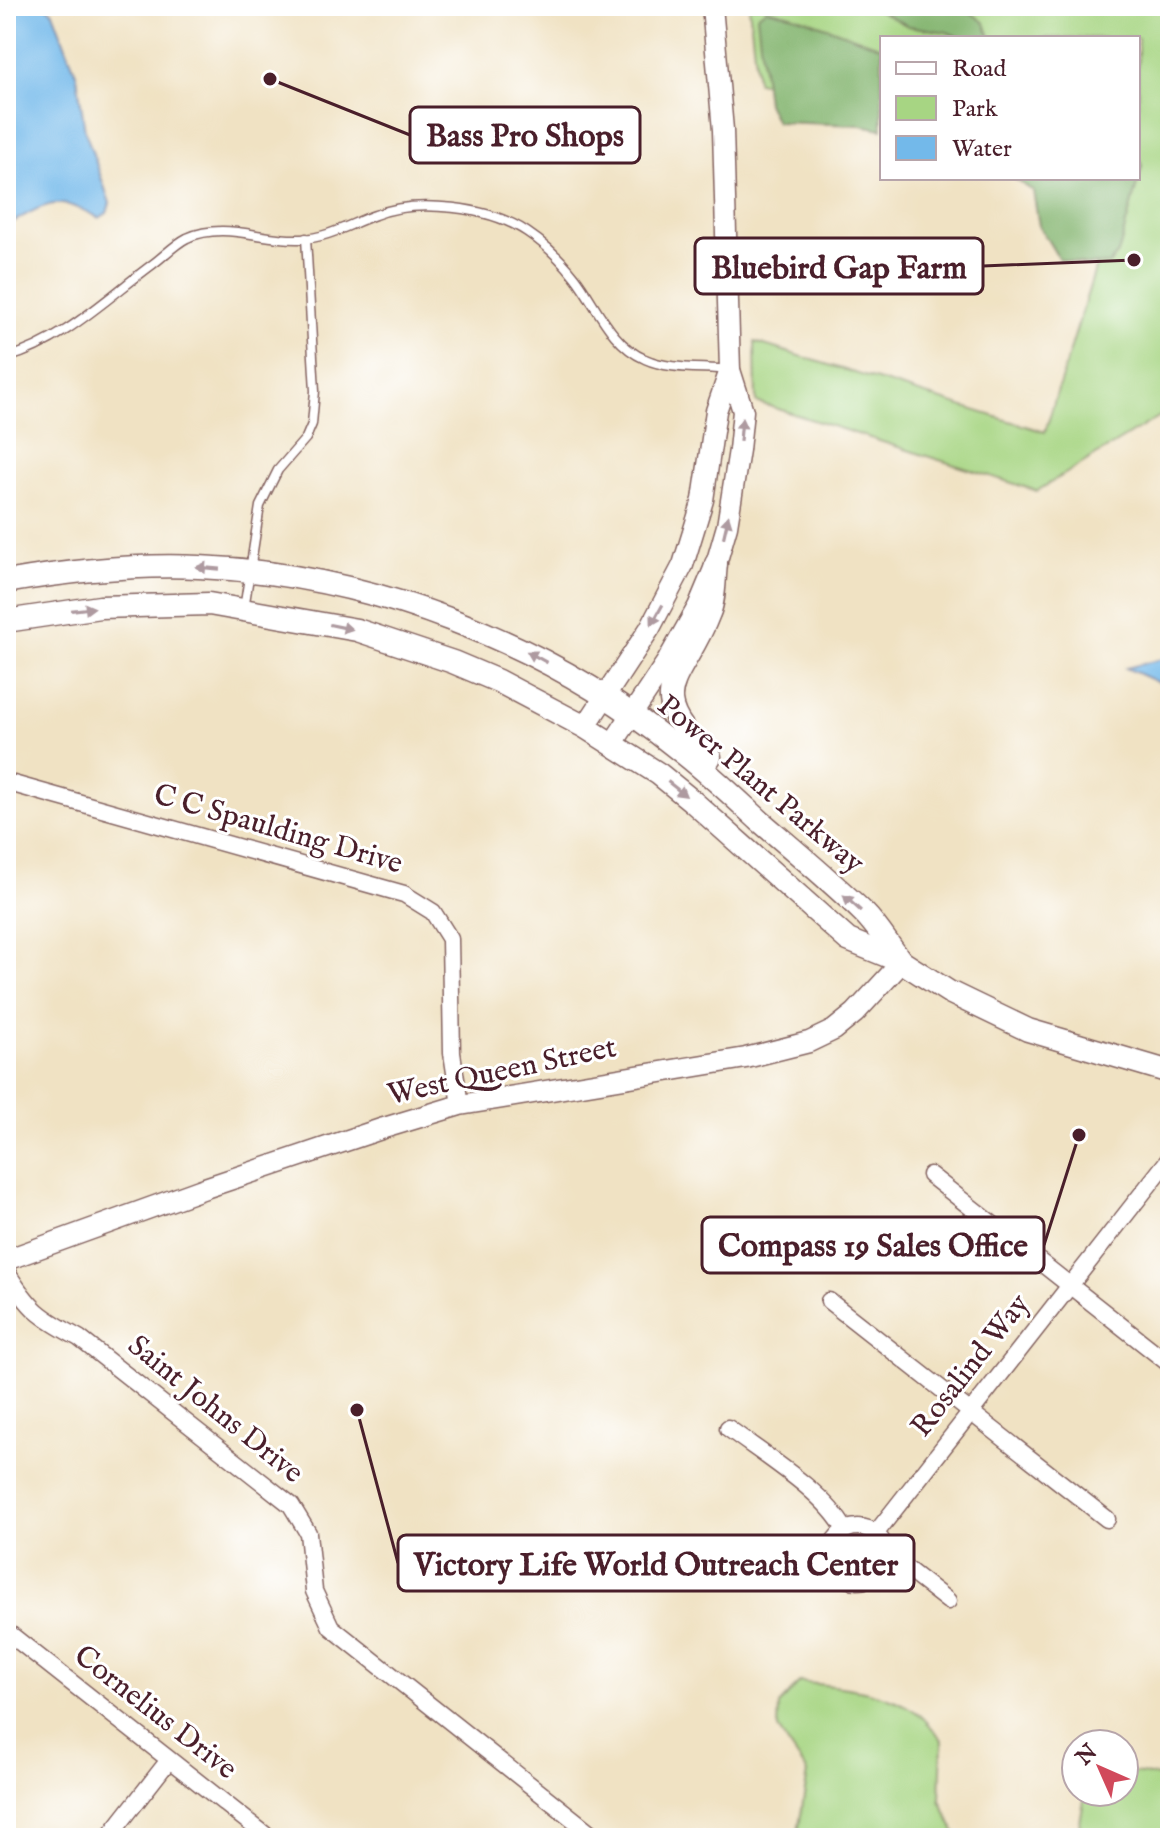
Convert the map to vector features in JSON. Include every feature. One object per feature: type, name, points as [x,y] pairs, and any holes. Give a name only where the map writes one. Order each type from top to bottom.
[{"type":"main road","points":[[716,564],[710,612],[672,683],[675,714],[692,741],[764,807],[783,841]]},
{"type":"main road","name":"Power Plant Parkway","points":[[6,582],[99,569],[138,567],[202,567],[249,573],[332,585],[407,604],[524,650],[605,697],[677,747],[866,915],[902,962]]},
{"type":"main road","name":"Power Plant Parkway","points":[[6,621],[100,607],[209,604],[357,630],[498,681],[613,743],[691,800],[848,940],[902,962],[949,992],[1028,1030],[1170,1072]]},
{"type":"street","points":[[613,743],[698,607],[716,564],[727,526],[743,411],[730,370],[724,146],[712,6]]},
{"type":"street","points":[[585,727],[650,628],[683,565],[703,500],[716,411],[730,370]]},
{"type":"street","name":"C C Spaulding Drive","points":[[6,782],[404,894],[433,912],[450,939],[452,1053],[460,1105]]},
{"type":"street","name":"West Queen Street","points":[[6,1260],[205,1188],[460,1105],[746,1058],[809,1042],[834,1030],[855,1013],[902,962]]},
{"type":"street","name":"Rosalind Way","points":[[876,1533],[1170,1158]]},
{"type":"street","points":[[930,1175],[1169,1365]]},
{"type":"street","name":"Saint Johns Drive","points":[[6,1271],[20,1294],[41,1318],[79,1338],[291,1505],[308,1533],[314,1591],[331,1627],[597,1838]]},
{"type":"street","points":[[829,1301],[1107,1519]]},
{"type":"street","points":[[728,1428],[822,1500],[845,1530]]},
{"type":"street","points":[[861,1527],[876,1533],[884,1545],[884,1560],[876,1574],[869,1579],[853,1581],[838,1573],[831,1558],[834,1542],[845,1530],[861,1527]]},
{"type":"street","points":[[884,1560],[903,1566],[948,1601]]},
{"type":"street","name":"Cornelius Drive","points":[[6,1631],[269,1838]]},
{"type":"street","points":[[108,1838],[169,1760]]},
{"type":"lane","points":[[6,358],[90,315],[121,287],[186,239],[209,232],[233,230],[306,238],[330,234],[394,210],[455,208],[475,209],[498,216],[550,249],[576,277],[628,350],[646,360],[668,365],[730,370]]},
{"type":"lane","points":[[244,610],[260,506],[267,487],[306,438],[312,424],[315,391],[306,238]]},
{"type":"green space","points":[[749,6],[1170,6],[1170,410],[1037,491],[756,402],[755,342],[1045,432],[1122,180],[1140,180],[1140,36],[880,36],[880,108],[757,82]]},
{"type":"green space","points":[[871,6],[962,6],[985,23],[990,36],[957,36],[908,26]]},
{"type":"green space","points":[[766,9],[781,12],[880,46],[880,129],[776,122],[767,103],[757,16]]},
{"type":"green space","points":[[1016,180],[1138,180],[1118,254],[1109,264],[1086,265],[1059,259],[1039,226],[1033,191]]},
{"type":"green space","points":[[800,1682],[889,1698],[923,1718],[942,1740],[940,1800],[958,1838],[797,1838],[808,1773],[778,1729],[779,1705]]},
{"type":"green space","points":[[1140,1774],[1170,1780],[1170,1838],[1077,1838],[1083,1808],[1140,1808]]},
{"type":"water","points":[[6,6],[46,6],[53,12],[77,76],[85,131],[110,203],[107,213],[99,218],[72,206],[52,204],[6,226]]},
{"type":"water","points":[[1170,657],[1170,688],[1126,668]]},
{"type":"place","name":"Bass Pro Shops","points":[[270,79]]},
{"type":"place","name":"Bluebird Gap Farm","points":[[1134,260]]},
{"type":"place","name":"Compass 19 Sales Office","points":[[1079,1135]]},
{"type":"place","name":"Victory Life World Outreach Center","points":[[357,1410]]}]
